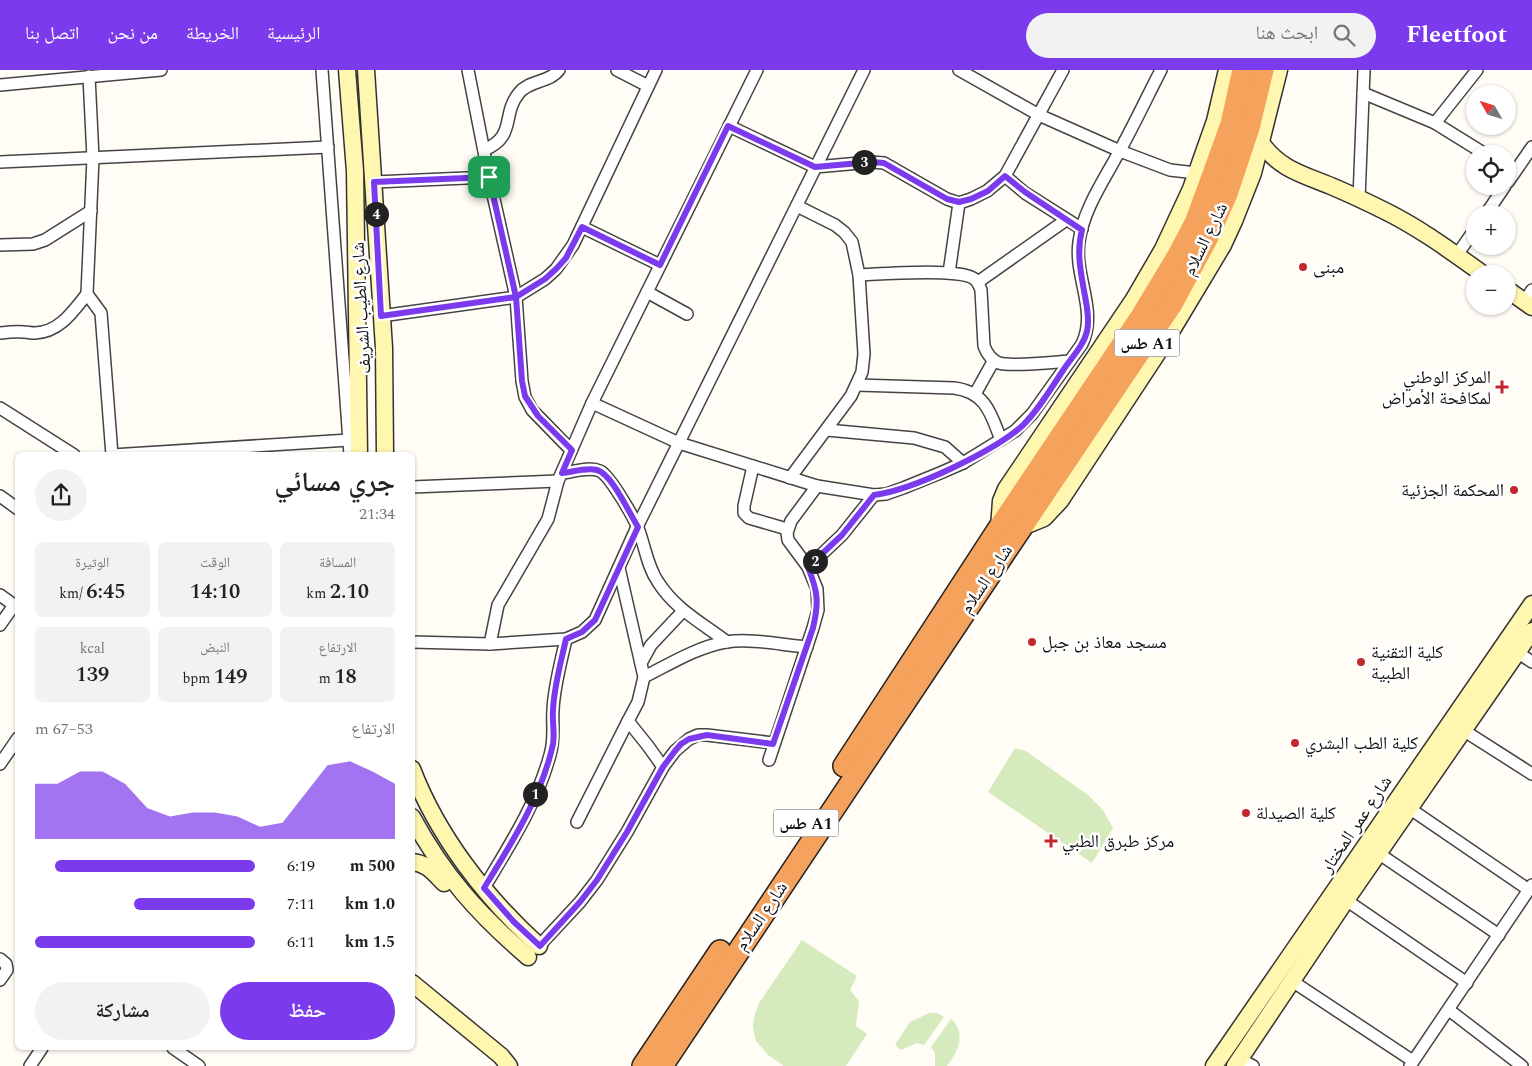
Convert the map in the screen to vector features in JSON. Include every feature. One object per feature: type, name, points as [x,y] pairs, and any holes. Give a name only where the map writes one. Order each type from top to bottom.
[{"type":"highway","name":"شارع السلام","points":[[662,1066],[973,584],[999,528],[1142,315],[1177,258],[1195,224],[1231,124],[1243,70]]},
{"type":"highway","name":"شارع السلام","points":[[642,1066],[835,779],[973,584],[1022,526],[1156,329],[1196,261],[1217,216],[1236,170],[1252,120],[1263,70]]},
{"type":"street","points":[[0,85],[161,70]]},
{"type":"street","points":[[322,70],[350,452]]},
{"type":"street","name":"شارع الطيب الشريف","points":[[346,70],[355,171],[359,452]]},
{"type":"street","name":"شارع الطيب الشريف","points":[[366,70],[384,348],[385,452]]},
{"type":"street","points":[[468,70],[489,177],[516,297],[522,381],[525,396],[538,416],[572,450]]},
{"type":"street","points":[[484,150],[502,139],[514,101],[519,93],[526,86],[555,75],[559,70]]},
{"type":"street","points":[[618,70],[648,86]]},
{"type":"street","points":[[381,316],[516,297],[545,279],[566,258],[656,70]]},
{"type":"street","points":[[490,644],[498,605],[546,524],[560,477],[592,403],[757,70]]},
{"type":"street","points":[[415,642],[490,644],[566,639],[582,632],[595,620],[679,443],[864,70]]},
{"type":"street","points":[[728,126],[815,167],[871,162],[884,163],[939,195],[959,202],[988,191],[1005,176],[1063,70]]},
{"type":"street","points":[[592,403],[679,443],[817,486],[874,495],[886,494],[963,463],[1002,440],[1027,421],[1082,344],[1088,330],[1085,293],[1078,257],[1082,230],[1095,195],[1120,151],[1161,70]]},
{"type":"street","points":[[999,528],[1001,501],[1006,489],[1074,391],[1138,293],[1163,250],[1181,213],[1215,120],[1227,70]]},
{"type":"street","points":[[1022,526],[1044,518],[1055,507],[1166,340],[1223,245],[1253,173],[1279,70]]},
{"type":"street","points":[[1359,199],[1364,70]]},
{"type":"street","points":[[1435,123],[1477,70]]},
{"type":"street","points":[[962,71],[1039,115],[1120,151],[1170,170],[1196,173]]},
{"type":"street","points":[[0,333],[35,333],[59,326],[87,294],[93,158],[89,76]]},
{"type":"street","points":[[1363,93],[1435,123],[1470,145]]},
{"type":"street","points":[[1261,143],[1277,162],[1291,171],[1388,212],[1471,265]]},
{"type":"street","points":[[0,162],[328,147]]},
{"type":"street","points":[[1516,165],[1532,147]]},
{"type":"street","points":[[1253,173],[1291,171]]},
{"type":"street","points":[[1005,176],[1025,192],[1082,230]]},
{"type":"street","points":[[374,182],[489,177]]},
{"type":"street","points":[[949,273],[959,202]]},
{"type":"street","points":[[790,478],[827,430],[857,385],[862,372],[864,354],[858,275],[852,242],[844,232],[818,216],[796,206]]},
{"type":"street","points":[[0,245],[33,244],[45,240],[91,211]]},
{"type":"street","points":[[978,282],[1066,220]]},
{"type":"street","points":[[582,227],[660,265]]},
{"type":"street","points":[[1457,255],[1466,242]]},
{"type":"street","points":[[858,275],[949,273],[966,276],[978,282]]},
{"type":"street","points":[[978,282],[982,299],[984,346],[986,352],[994,360],[1004,365],[1070,361]]},
{"type":"street","points":[[647,292],[687,314]]},
{"type":"street","points":[[87,294],[101,313],[112,452]]},
{"type":"street","points":[[1516,294],[1529,300]]},
{"type":"street","points":[[975,394],[994,360]]},
{"type":"street","points":[[857,385],[954,388],[975,394],[990,411],[1002,440]]},
{"type":"street","points":[[0,408],[69,452]]},
{"type":"street","points":[[827,430],[914,438],[945,447],[963,463]]},
{"type":"street","points":[[159,452],[349,440]]},
{"type":"street","points":[[753,466],[744,513],[749,518],[788,529]]},
{"type":"street","points":[[415,488],[560,477],[590,469],[600,471],[609,479],[638,527],[656,580],[666,595],[683,612],[727,642]]},
{"type":"street","points":[[769,760],[818,610],[817,589],[808,567],[788,540],[786,534],[817,486]]},
{"type":"street","points":[[808,567],[842,535],[874,495]]},
{"type":"street","points":[[0,496],[15,507]]},
{"type":"street","points":[[577,822],[638,702],[644,676],[619,568]]},
{"type":"street","points":[[0,595],[15,605]]},
{"type":"street","points":[[0,625],[15,607]]},
{"type":"street","points":[[641,663],[651,645],[664,629],[683,612]]},
{"type":"street","name":"شارع عمر المختار","points":[[1214,1066],[1530,613]]},
{"type":"street","name":"شارع عمر المختار","points":[[1243,1064],[1292,980],[1532,631]]},
{"type":"street","points":[[415,862],[420,862],[427,866],[458,899],[464,902],[484,888],[520,826],[537,792],[550,756],[553,742],[555,696],[566,639]]},
{"type":"street","points":[[644,676],[696,651],[727,642],[807,647]]},
{"type":"street","points":[[1516,652],[1532,662]]},
{"type":"street","points":[[628,721],[663,767]]},
{"type":"street","points":[[1463,730],[1532,774]]},
{"type":"street","points":[[534,952],[580,902],[597,880],[627,832],[663,767],[681,744],[698,736],[707,735],[773,744]]},
{"type":"street","points":[[0,764],[15,742]]},
{"type":"street","points":[[415,775],[445,835],[484,888],[514,922],[534,952]]},
{"type":"street","points":[[1292,980],[1412,1064],[1531,888],[1409,808]]},
{"type":"street","points":[[415,822],[440,865],[490,924],[534,952]]},
{"type":"street","points":[[1378,853],[1499,935]]},
{"type":"street","points":[[1346,900],[1467,983]]},
{"type":"street","points":[[0,959],[6,964],[7,970],[0,980]]},
{"type":"street","points":[[415,985],[501,1056],[509,1066]]},
{"type":"street","points":[[1448,1010],[1522,1066]]},
{"type":"street","points":[[30,1066],[41,1050]]},
{"type":"street","points":[[176,1050],[199,1066]]},
{"type":"green space","points":[[1015,748],[1026,751],[1088,795],[1103,810],[1113,828],[1092,863],[988,792]]},
{"type":"green space","points":[[802,940],[857,976],[850,990],[859,1001],[856,1026],[867,1034],[846,1066],[784,1066],[768,1055],[756,1041],[753,1024],[759,1003]]},
{"type":"green space","points":[[929,1013],[937,1013],[944,1017],[924,1045],[917,1043],[901,1050],[895,1045],[910,1022]]},
{"type":"green space","points":[[951,1019],[959,1031],[960,1037],[955,1054],[947,1066],[935,1066],[935,1053],[931,1047]]},
{"type":"place","name":"مبنى","points":[[1303,267]]},
{"type":"place","name":"المركز الوطني لمكافحة الأمراض","points":[[1502,387]]},
{"type":"place","name":"المحكمة الجزئية","points":[[1514,490]]},
{"type":"place","name":"مسجد معاذ بن جبل","points":[[1032,642]]},
{"type":"place","name":"كلية التقنية الطبية","points":[[1361,662]]},
{"type":"place","name":"كلية الطب البشري","points":[[1295,743]]},
{"type":"place","name":"كلية الصيدلة","points":[[1246,813]]},
{"type":"place","name":"مركز طبرق الطبي","points":[[1051,841]]},
{"type":"route","points":[[489,177],[374,182],[381,316],[516,297],[545,279],[556,269],[566,258],[582,227],[660,265],[728,126],[815,167],[850,163],[884,163],[947,199],[959,202],[988,191],[1005,176],[1025,192],[1082,230],[1078,257],[1088,317],[1088,330],[1082,344],[1027,421],[1002,440],[963,463],[903,488],[886,494],[874,495],[842,535],[808,567],[817,589],[818,610],[773,744],[707,735],[689,739],[681,744],[663,767],[627,832],[597,880],[580,902],[540,946],[514,922],[484,888],[520,826],[537,792],[550,756],[553,742],[555,696],[566,639],[582,632],[595,620],[638,527],[609,479],[600,471],[590,469],[562,473],[572,450],[528,404],[522,381],[516,297],[489,177]]}]
